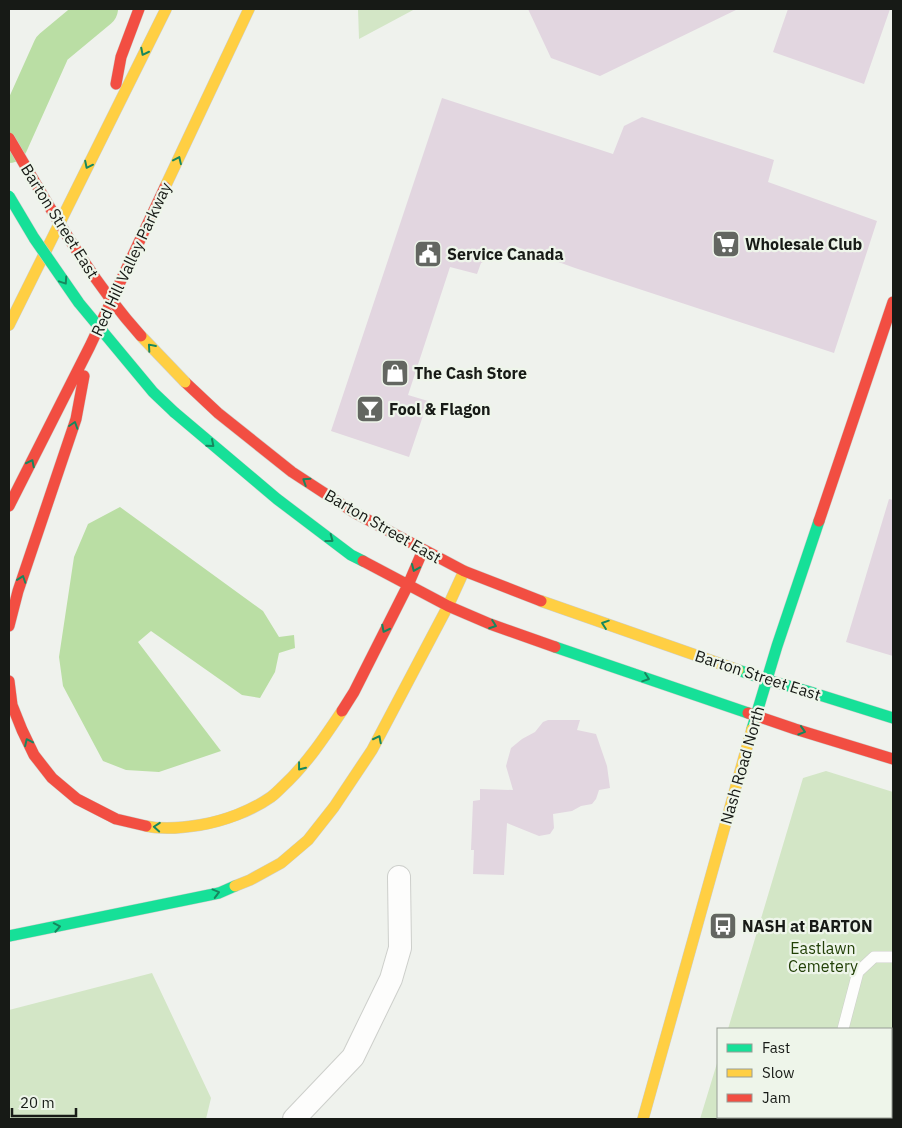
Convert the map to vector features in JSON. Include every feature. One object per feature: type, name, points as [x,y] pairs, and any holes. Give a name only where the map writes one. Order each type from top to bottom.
[{"type":"main road","points":[[109,121],[121,57],[139,9]]},
{"type":"main road","points":[[9,325],[166,9]]},
{"type":"main road","name":"Red Hill Valley Parkway","points":[[9,506],[90,346],[249,9]]},
{"type":"main road","name":"Barton Street East","points":[[9,138],[79,254],[120,312],[163,360],[218,413],[292,472],[355,513],[464,571],[528,597],[767,680],[893,718]]},
{"type":"main road","name":"Barton Street East","points":[[9,196],[34,238],[79,303],[153,392],[276,499],[351,555],[448,606],[490,624],[795,729],[893,759]]},
{"type":"main road","name":"Nash Road North","points":[[643,1119],[777,646],[893,302]]},
{"type":"main road","points":[[9,626],[18,591],[76,419],[90,346]]},
{"type":"main road","points":[[9,681],[12,705],[34,755],[52,778],[77,799],[116,819],[152,827],[181,828],[212,823],[242,814],[271,797],[295,775],[320,744],[354,692],[408,585],[423,550]]},
{"type":"main road","points":[[9,936],[219,893],[250,880],[281,863],[308,840],[334,807],[372,750],[448,606],[464,571]]},
{"type":"street","points":[[294,1119],[353,1057],[391,979],[400,948],[398,877]]},
{"type":"lane","points":[[843,1028],[858,972],[874,957],[893,957]]},
{"type":"green space","points":[[358,9],[415,9],[359,39]]},
{"type":"green space","name":"Eastlawn Cemetery","points":[[826,771],[893,792],[893,1119],[700,1119],[717,1063],[717,1118],[892,1118],[892,1028],[728,1028],[803,778]]},
{"type":"green space","points":[[152,973],[211,1098],[206,1119],[9,1119],[9,1010]]},
{"type":"shaded area","points":[[120,507],[263,611],[279,637],[294,635],[295,648],[279,653],[275,672],[260,698],[242,695],[151,631],[138,642],[221,751],[159,772],[126,770],[103,761],[63,686],[59,657],[74,557],[88,524]]},
{"type":"building","points":[[528,9],[738,9],[600,76],[551,58]]},
{"type":"building","points":[[788,9],[890,9],[864,84],[773,52]]},
{"type":"building","points":[[442,98],[613,154],[624,126],[642,117],[774,160],[768,182],[877,221],[834,353],[575,268],[514,246],[481,263],[477,274],[450,267],[408,395],[428,401],[409,457],[331,431]]},
{"type":"building","points":[[889,499],[893,500],[893,656],[846,642]]},
{"type":"building","points":[[548,720],[580,720],[577,730],[596,734],[607,766],[610,788],[599,790],[592,804],[581,806],[572,811],[553,814],[554,828],[550,834],[539,836],[507,823],[504,875],[473,874],[474,850],[471,850],[473,801],[480,800],[480,789],[513,790],[506,766],[511,748],[535,732],[543,722]]},
{"type":"waterway","points":[[9,144],[52,48],[99,9]]},
{"type":"traffic: fast","points":[[9,196],[34,238],[79,303],[153,392],[174,412]]},
{"type":"traffic: fast","points":[[174,412],[277,499],[351,555],[363,561]]},
{"type":"traffic: fast","points":[[752,729],[777,646],[819,521]]},
{"type":"traffic: fast","points":[[555,647],[748,713]]},
{"type":"traffic: fast","points":[[738,670],[893,718]]},
{"type":"traffic: fast","points":[[9,936],[219,893],[235,886]]},
{"type":"traffic: slow","points":[[9,325],[166,9]]},
{"type":"traffic: slow","points":[[165,187],[249,9]]},
{"type":"traffic: slow","points":[[141,336],[185,382]]},
{"type":"traffic: slow","points":[[235,886],[281,863],[308,840],[334,807],[372,750],[448,606],[464,571]]},
{"type":"traffic: slow","points":[[541,601],[738,670]]},
{"type":"traffic: slow","points":[[146,826],[160,828],[193,826],[228,818],[255,807],[271,797],[291,779],[342,711]]},
{"type":"traffic: slow","points":[[643,1119],[752,729]]},
{"type":"traffic: jam","points":[[116,84],[121,57],[139,9]]},
{"type":"traffic: jam","points":[[9,138],[86,265],[141,336]]},
{"type":"traffic: jam","points":[[9,506],[90,346],[165,187]]},
{"type":"traffic: jam","points":[[819,521],[893,302]]},
{"type":"traffic: jam","points":[[9,626],[18,591],[76,419],[84,376]]},
{"type":"traffic: jam","points":[[185,382],[218,413],[292,472],[355,513],[464,571],[541,601]]},
{"type":"traffic: jam","points":[[342,711],[354,692],[408,585],[423,550]]},
{"type":"traffic: jam","points":[[363,561],[448,606],[490,624],[555,647]]},
{"type":"traffic: jam","points":[[9,681],[12,705],[22,730],[34,755],[52,778],[77,799],[116,819],[146,826]]},
{"type":"traffic: jam","points":[[748,713],[893,759]]},
{"type":"place","name":"Wholesale Club","points":[[726,244]]},
{"type":"place","name":"Service Canada","points":[[428,254]]},
{"type":"place","name":"The Cash Store","points":[[395,373]]},
{"type":"place","name":"Fool & Flagon","points":[[370,409]]},
{"type":"place","name":"NASH at BARTON","points":[[723,926]]}]
